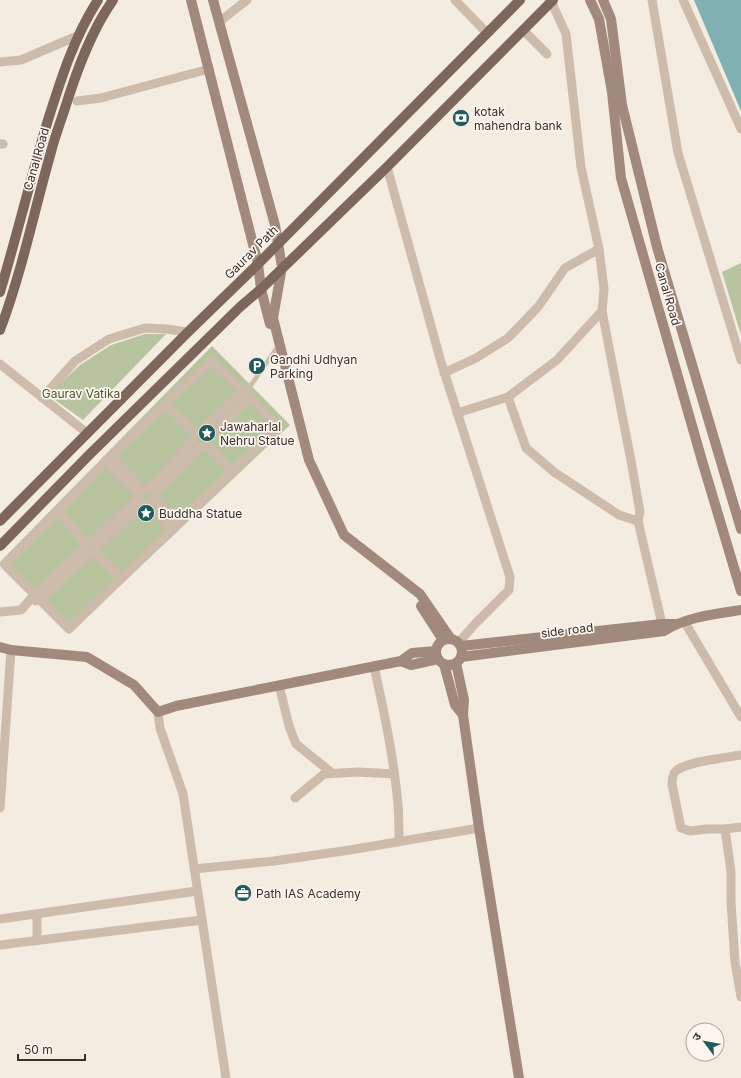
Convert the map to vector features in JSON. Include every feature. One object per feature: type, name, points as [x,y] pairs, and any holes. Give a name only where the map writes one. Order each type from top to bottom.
[{"type":"main road","points":[[0,292],[64,70],[77,36],[98,0]]},
{"type":"main road","name":"Canal Road","points":[[0,330],[24,257],[51,152],[71,88],[85,52],[105,11],[113,0]]},
{"type":"main road","name":"Gaurav Path","points":[[0,521],[520,0]]},
{"type":"main road","points":[[0,546],[89,455],[240,307],[261,289],[387,167],[552,1]]},
{"type":"street","points":[[191,0],[258,264],[261,289],[296,430],[307,466],[341,540],[415,598],[454,642]]},
{"type":"street","points":[[158,712],[176,706],[401,661],[412,653],[440,658],[448,665],[459,660],[463,654],[420,594],[344,535],[309,460],[273,318],[282,267],[273,217],[213,0]]},
{"type":"street","points":[[219,22],[247,0]]},
{"type":"street","points":[[455,0],[487,33]]},
{"type":"street","name":"Canal Road","points":[[590,0],[599,19],[612,92],[621,178],[741,591]]},
{"type":"street","name":"Canal Road","points":[[603,0],[611,19],[622,105],[657,247],[741,529]]},
{"type":"street","points":[[652,0],[678,153],[741,360]]},
{"type":"street","points":[[683,0],[741,129]]},
{"type":"street","points":[[552,1],[566,34],[581,167],[600,249],[604,289],[602,311],[640,512],[638,521],[662,624]]},
{"type":"street","points":[[523,30],[547,54]]},
{"type":"street","points":[[0,62],[21,60],[77,36]]},
{"type":"street","points":[[77,101],[101,98],[209,69]]},
{"type":"street","points":[[387,167],[444,373],[510,577],[508,590],[474,625],[454,642],[440,643],[440,658],[455,705],[463,715]]},
{"type":"street","points":[[444,373],[476,358],[508,338],[538,307],[565,268],[600,249]]},
{"type":"street","points":[[457,413],[508,397],[557,360],[602,311]]},
{"type":"street","points":[[42,398],[75,361],[109,339],[145,328],[166,328],[188,332]]},
{"type":"street","points":[[211,361],[247,392],[278,427],[233,472],[120,578],[69,629],[5,565],[108,458],[165,404],[211,361]]},
{"type":"street","points":[[0,364],[87,433]]},
{"type":"street","points":[[0,612],[20,610],[91,548],[146,496],[247,392]]},
{"type":"street","points":[[508,397],[526,448],[554,472],[619,515],[638,521]]},
{"type":"street","points":[[165,404],[202,439],[233,472]]},
{"type":"street","points":[[108,458],[175,527]]},
{"type":"street","points":[[58,510],[91,548],[120,578]]},
{"type":"street","name":"side road","points":[[454,642],[680,622],[741,610]]},
{"type":"street","points":[[680,622],[741,717]]},
{"type":"street","name":"side road","points":[[459,660],[664,631],[680,622]]},
{"type":"street","points":[[0,647],[11,650],[87,657],[134,685],[158,712],[160,728],[183,794],[226,1078]]},
{"type":"street","points":[[0,808],[11,650]]},
{"type":"street","points":[[459,660],[464,700],[463,715],[518,1078]]},
{"type":"street","points":[[374,666],[394,774],[398,805],[399,841]]},
{"type":"street","points":[[279,685],[289,726],[296,744],[332,773]]},
{"type":"street","points":[[741,755],[694,764],[677,770],[673,777],[672,784],[681,828],[690,832],[707,829],[741,827]]},
{"type":"street","points":[[295,798],[324,774],[358,772],[394,774]]},
{"type":"street","points":[[194,869],[274,861],[350,850],[479,828]]},
{"type":"street","points":[[725,829],[731,872],[731,902],[738,949],[741,997]]},
{"type":"street","points":[[0,919],[197,891]]},
{"type":"street","points":[[37,914],[37,941]]},
{"type":"street","points":[[0,945],[202,920]]},
{"type":"lane","points":[[247,392],[276,349]]},
{"type":"green space","points":[[741,263],[741,335],[722,272]]},
{"type":"green space","name":"Gaurav Vatika","points":[[145,334],[166,334],[83,420],[48,395],[80,365],[111,345]]},
{"type":"green space","points":[[212,346],[290,425],[69,634],[0,565],[0,562]]},
{"type":"water","points":[[694,0],[741,0],[741,111]]},
{"type":"place","name":"kotak mahendra bank","points":[[461,118]]},
{"type":"place","name":"Gandhi Udhyan Parking","points":[[257,366]]},
{"type":"place","name":"Jawaharlal Nehru Statue","points":[[207,433]]},
{"type":"place","name":"Buddha Statue","points":[[146,513]]},
{"type":"place","name":"Path IAS Academy","points":[[243,893]]}]
